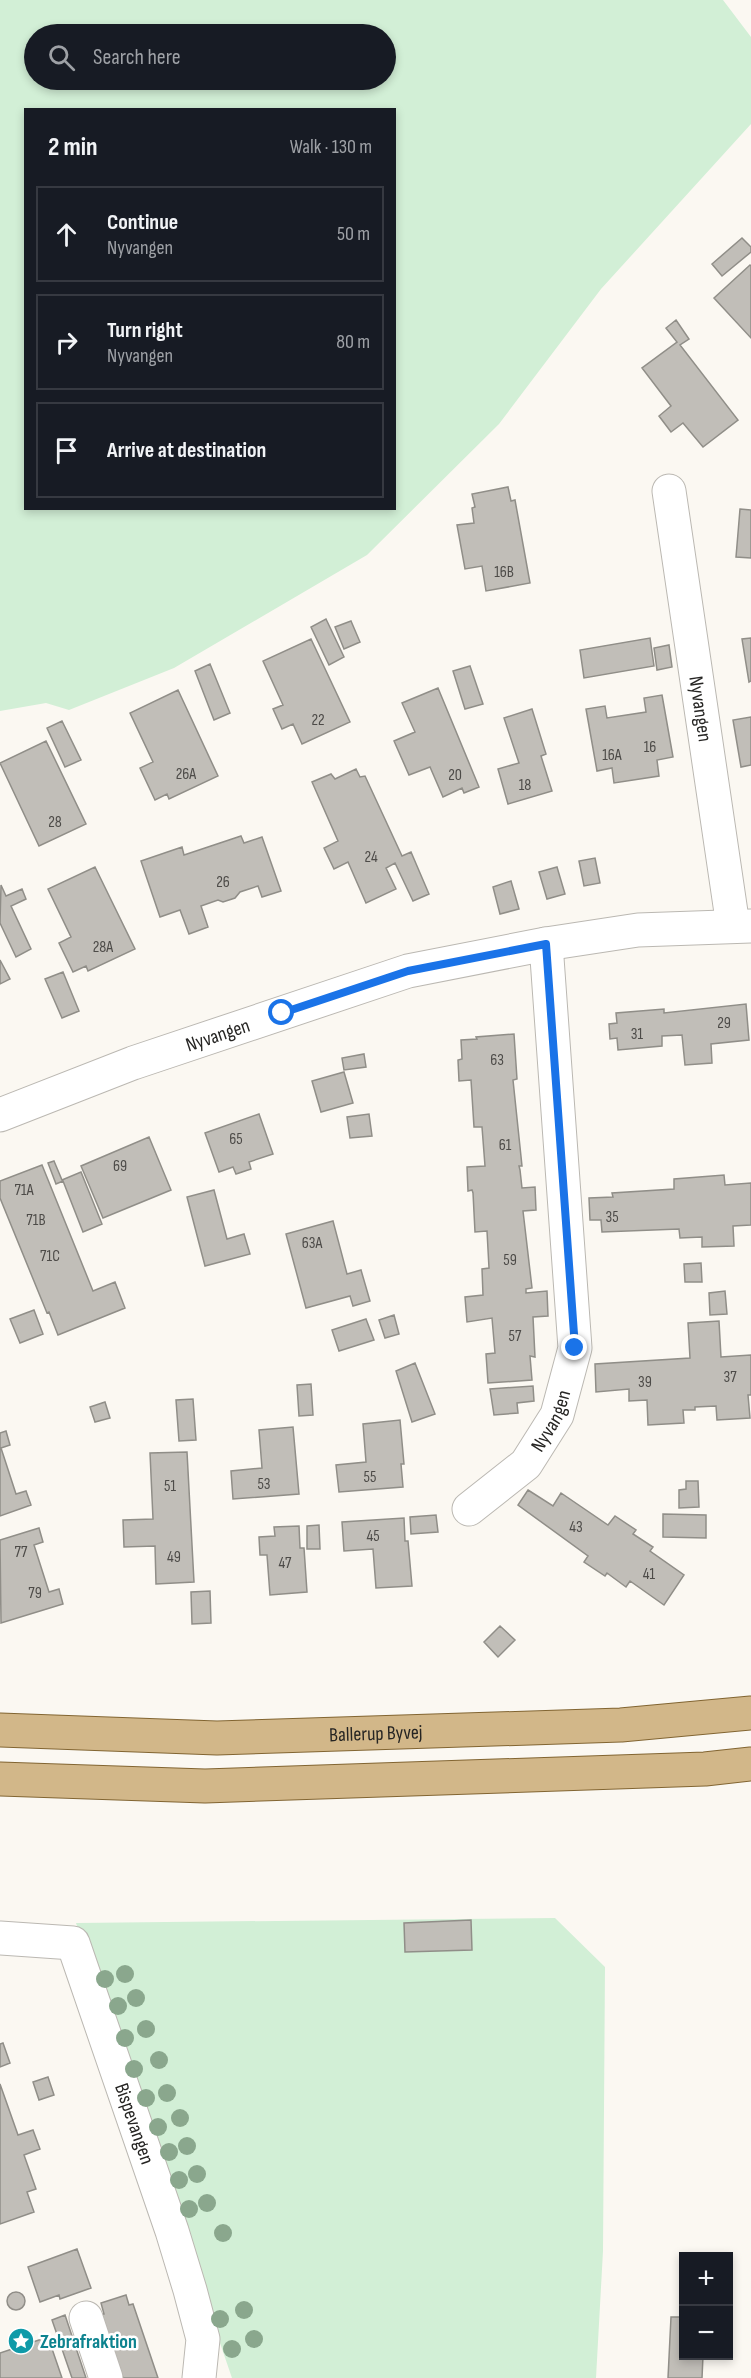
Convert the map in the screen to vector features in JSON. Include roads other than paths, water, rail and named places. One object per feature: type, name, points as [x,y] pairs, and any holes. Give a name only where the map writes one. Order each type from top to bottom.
[{"type":"main road","name":"Ballerup Byvej","points":[[0,1730],[216,1737],[621,1725],[751,1713]]},
{"type":"main road","points":[[0,1779],[205,1786],[705,1769],[751,1764]]},
{"type":"street","name":"Nyvangen","points":[[0,1115],[133,1063],[408,971],[546,944],[638,930],[742,926],[669,491]]},
{"type":"street","name":"Nyvangen","points":[[469,1509],[526,1464],[556,1415],[575,1348],[546,944]]},
{"type":"street","name":"Bispevangen","points":[[0,1938],[73,1943],[190,2290],[203,2339],[199,2378]]},
{"type":"street","points":[[86,2318],[106,2378]]},
{"type":"place","name":"Zebrafraktion","points":[[21,2341]]}]
